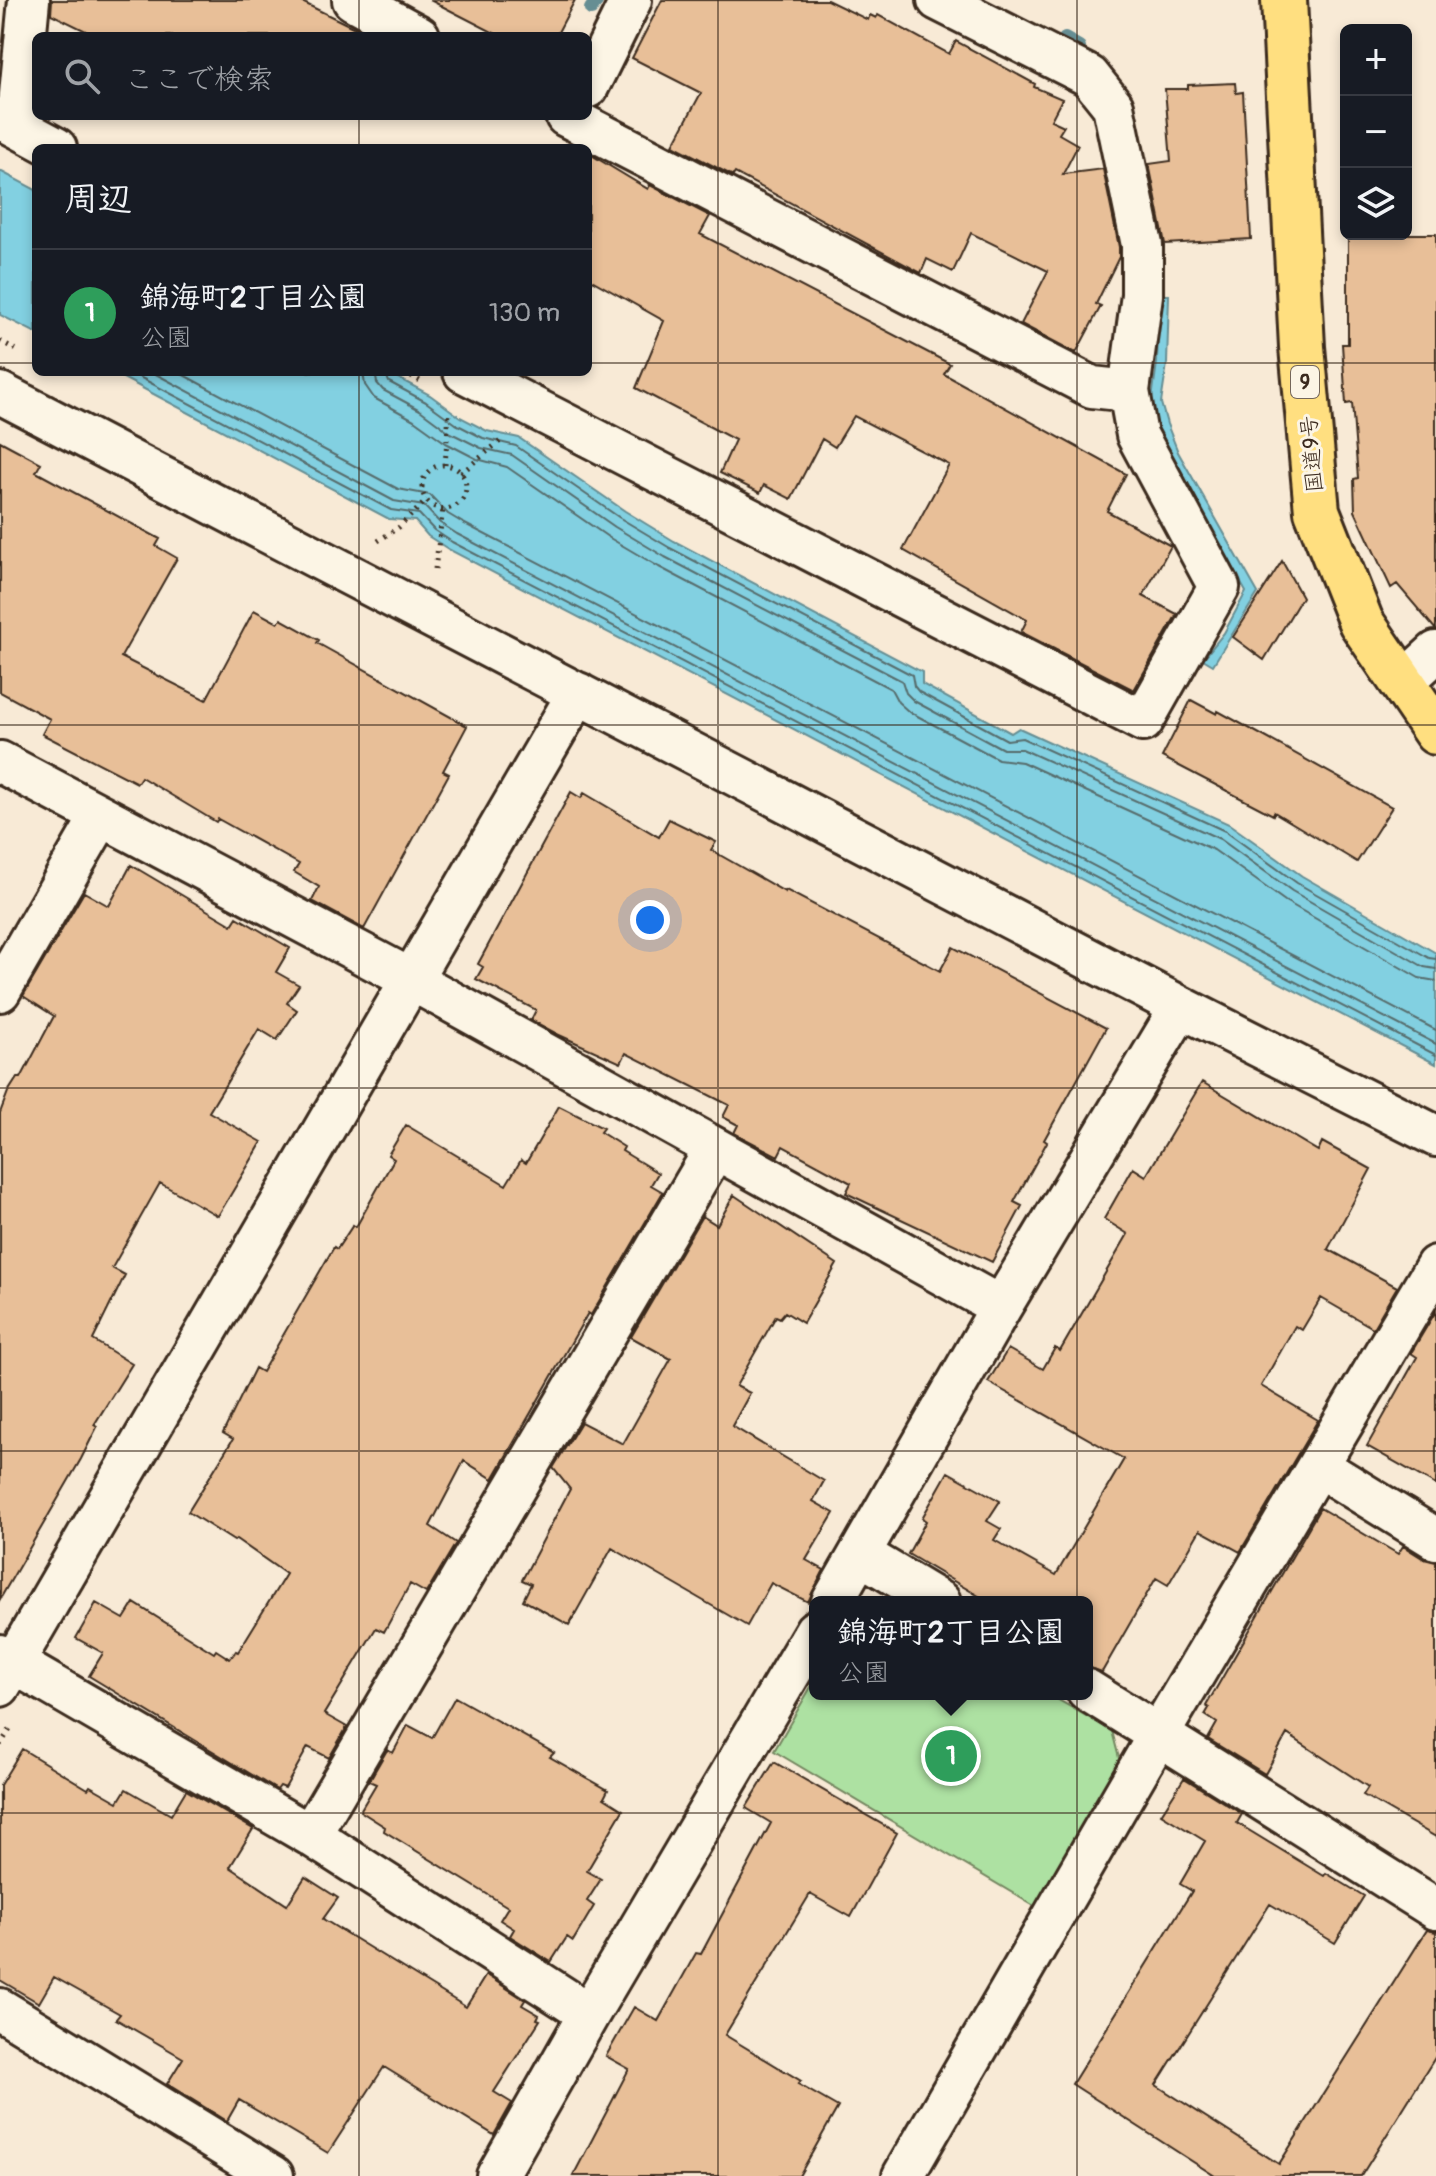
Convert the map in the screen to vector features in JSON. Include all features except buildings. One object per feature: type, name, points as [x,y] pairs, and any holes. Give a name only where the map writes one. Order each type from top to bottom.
[{"type":"highway","name":"国道9号","points":[[1284,0],[1302,347],[1317,511],[1361,622],[1436,732]]},
{"type":"street","points":[[29,0],[8,122],[49,144]]},
{"type":"street","points":[[353,0],[412,32]]},
{"type":"street","points":[[592,76],[631,0]]},
{"type":"street","points":[[472,376],[1143,721],[1219,587],[1137,435],[1129,391],[1142,295],[1142,245],[1113,106],[1089,76],[938,0]]},
{"type":"street","points":[[577,120],[1092,387],[1129,391]]},
{"type":"street","points":[[0,393],[1181,1007],[1436,1136]]},
{"type":"street","points":[[1402,683],[1436,652]]},
{"type":"street","points":[[578,693],[412,980],[4,1668],[310,1835],[589,2014]]},
{"type":"street","points":[[0,762],[412,980],[1001,1307]]},
{"type":"street","points":[[0,991],[101,816]]},
{"type":"street","points":[[836,1596],[1001,1307],[1181,1007]]},
{"type":"street","points":[[310,1835],[715,1149]]},
{"type":"street","points":[[903,2176],[1159,1734],[1436,1266]]},
{"type":"street","points":[[1318,1466],[1436,1539]]},
{"type":"street","points":[[860,1554],[930,1596]]},
{"type":"street","points":[[497,2176],[809,1641]]},
{"type":"street","points":[[1093,1694],[1436,1909]]},
{"type":"street","points":[[0,2009],[273,2176]]},
{"type":"path","points":[[445,465],[448,416]]},
{"type":"path","points":[[461,473],[503,439]]},
{"type":"path","points":[[445,465],[461,473],[465,483],[463,497],[453,506],[443,509],[433,506],[422,488],[426,474],[445,465]]},
{"type":"path","points":[[399,527],[427,500]]},
{"type":"path","points":[[437,549],[443,509]]},
{"type":"green space","points":[[809,1690],[809,1700],[1058,1700],[1112,1731],[1120,1762],[1036,1907],[774,1751]]},
{"type":"water","points":[[0,171],[32,188],[32,331],[0,315]]},
{"type":"water","points":[[1159,295],[1169,295],[1167,364],[1161,403],[1167,424],[1178,452],[1258,593],[1213,665],[1203,659],[1224,633],[1246,592],[1167,453],[1151,406],[1157,363]]},
{"type":"water","points":[[120,376],[394,376],[487,431],[519,438],[674,541],[922,672],[922,684],[1011,733],[1019,728],[1229,824],[1302,876],[1436,953],[1436,1064],[448,549],[428,536],[415,521],[389,519]]},
{"type":"waterway","points":[[591,9],[597,0]]},
{"type":"waterway","points":[[1065,39],[1079,47]]},
{"type":"place","name":"錦海町2丁目公園","points":[[951,1756]]}]
